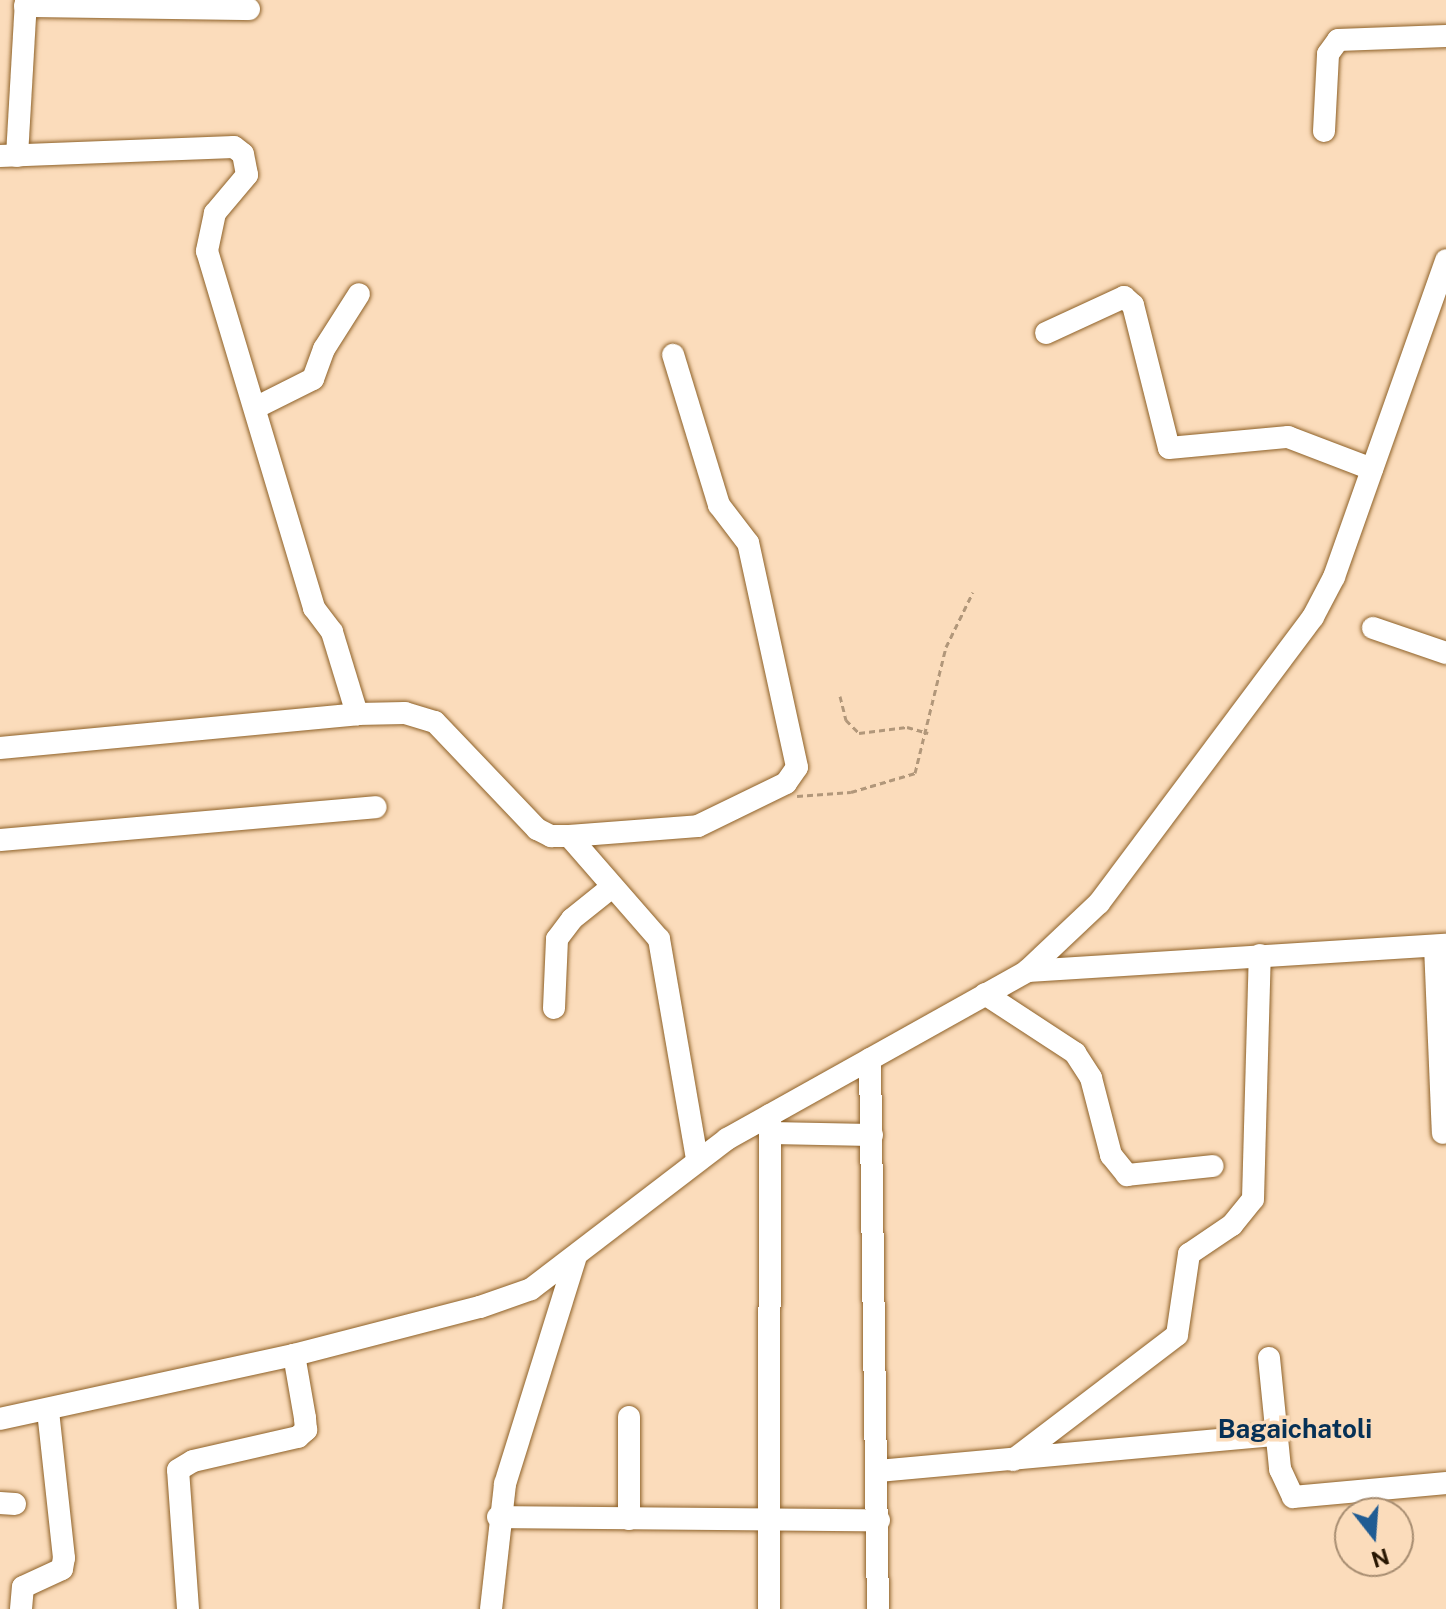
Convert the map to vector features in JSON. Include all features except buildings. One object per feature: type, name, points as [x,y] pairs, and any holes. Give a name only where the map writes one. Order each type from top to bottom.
[{"type":"street","points":[[249,9],[25,3],[9,156],[239,149],[247,175],[215,213],[207,251],[314,608],[332,632],[357,714]]},
{"type":"street","points":[[1324,131],[1328,54],[1338,40],[1446,36]]},
{"type":"street","points":[[0,1419],[294,1355],[480,1307],[531,1289],[575,1259],[697,1159],[770,1124],[870,1059],[1027,971],[1099,903],[1291,652],[1334,577],[1446,260]]},
{"type":"street","points":[[255,408],[313,379],[324,349],[359,294]]},
{"type":"street","points":[[1046,333],[1124,297],[1133,305],[1169,448],[1288,437],[1372,469]]},
{"type":"street","points":[[0,748],[357,714],[423,715],[456,739],[537,829],[551,836],[698,826],[786,783],[797,767],[748,543],[722,512],[673,355]]},
{"type":"street","points":[[1373,628],[1446,653]]},
{"type":"street","points":[[0,840],[376,807]]},
{"type":"street","points":[[569,836],[646,922],[665,956],[697,1159]]},
{"type":"street","points":[[554,1008],[557,939],[572,919],[612,887]]},
{"type":"street","points":[[1027,971],[1441,945],[1443,1133]]},
{"type":"street","points":[[1013,1460],[1177,1335],[1189,1254],[1232,1225],[1253,1199],[1260,955]]},
{"type":"street","points":[[985,994],[1075,1053],[1091,1078],[1111,1155],[1127,1175],[1213,1166]]},
{"type":"street","points":[[870,1059],[878,1609]]},
{"type":"street","points":[[770,1124],[872,1135]]},
{"type":"street","points":[[769,1609],[770,1124]]},
{"type":"street","points":[[491,1609],[498,1517],[575,1259]]},
{"type":"street","points":[[188,1609],[178,1470],[193,1461],[288,1441],[306,1430],[294,1355]]},
{"type":"street","points":[[1269,1358],[1282,1480],[1293,1497],[1446,1483]]},
{"type":"street","points":[[21,1609],[23,1587],[62,1569],[64,1558],[48,1410]]},
{"type":"street","points":[[629,1417],[629,1519]]},
{"type":"street","points":[[878,1471],[1276,1435]]},
{"type":"street","points":[[498,1517],[879,1520]]},
{"type":"path","points":[[796,797],[904,780],[922,762],[946,647],[973,592]]},
{"type":"path","points":[[840,696],[846,720],[859,733],[907,727],[928,733]]},
{"type":"district","name":"Bagaichatoli","points":[[1295,1429]]}]
